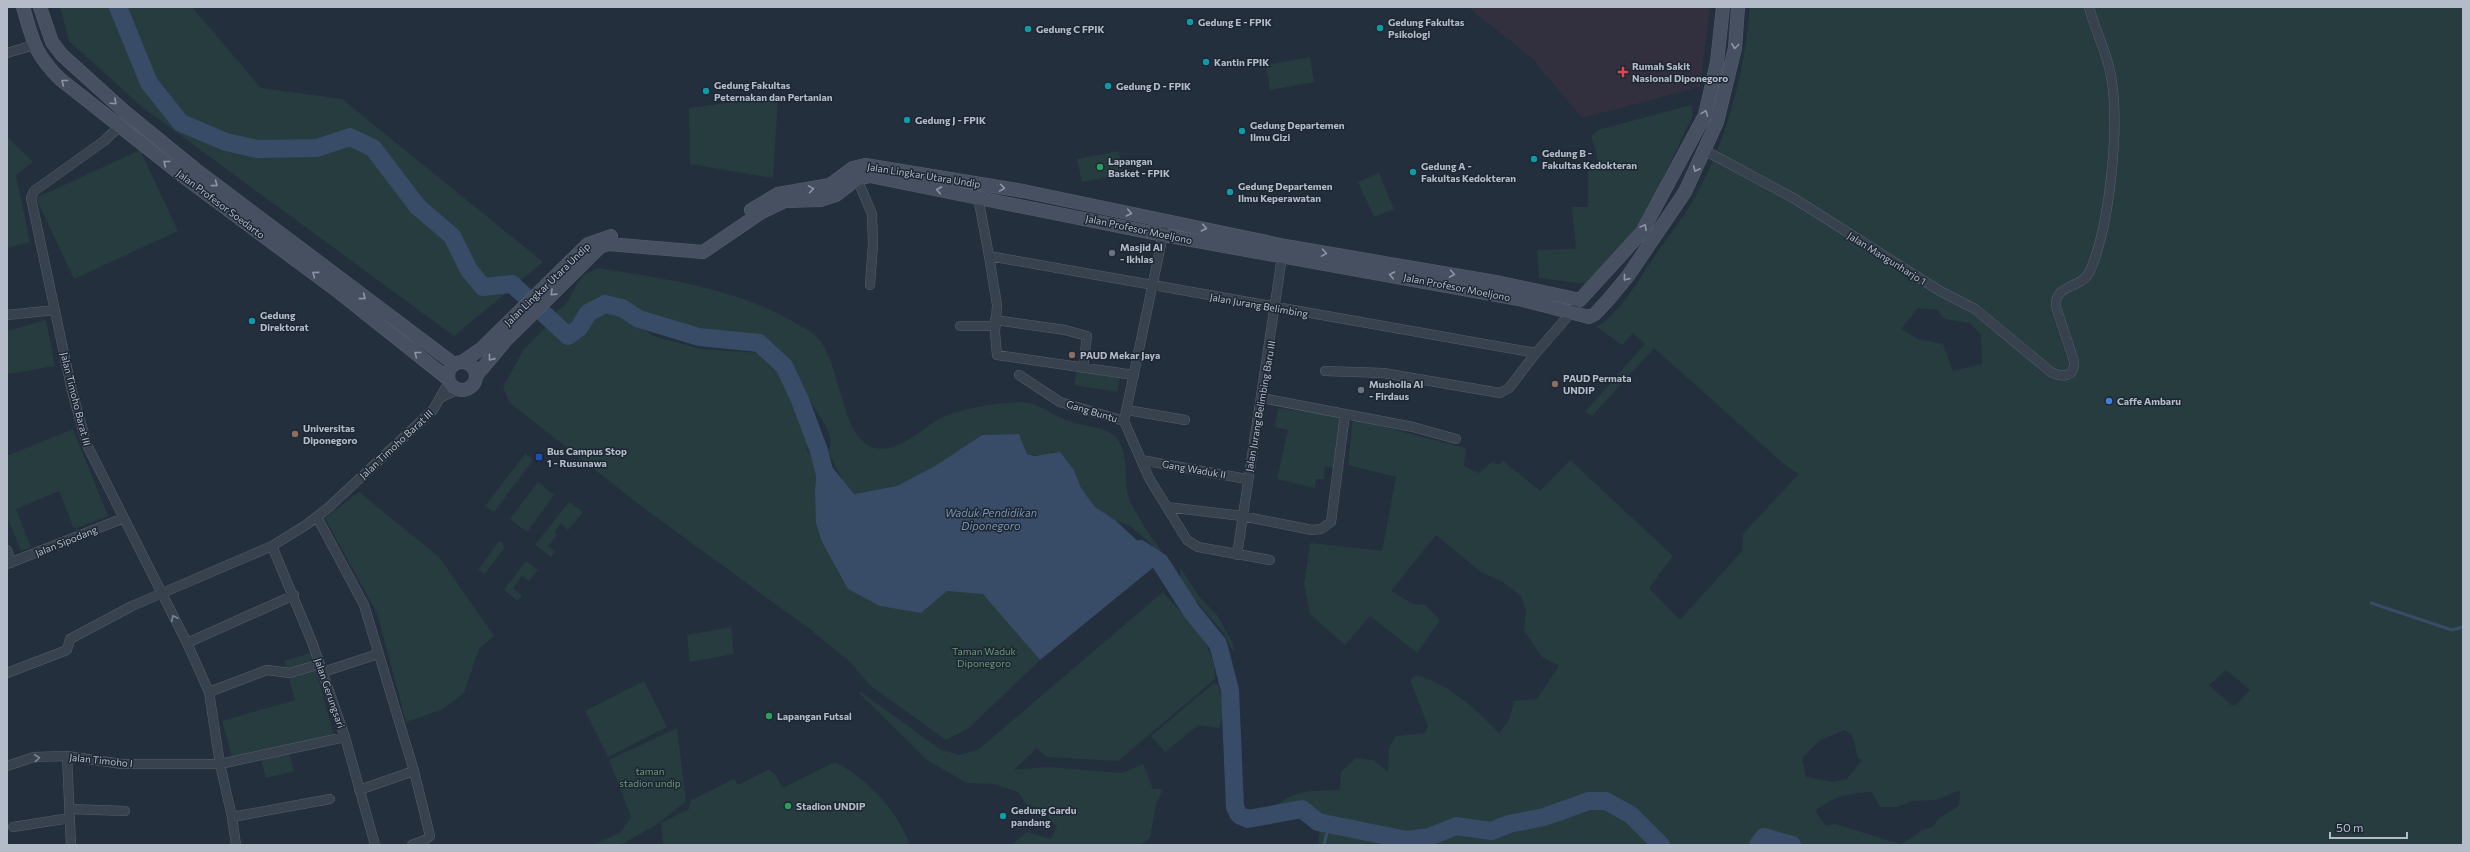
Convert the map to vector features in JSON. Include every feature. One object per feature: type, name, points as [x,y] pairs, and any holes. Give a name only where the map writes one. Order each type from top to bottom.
[{"type":"street","name":"Jalan Profesor Soedarto","points":[[23,7],[34,45],[42,61],[60,79],[121,125],[188,180],[340,293],[451,384]]},
{"type":"street","name":"Jalan Profesor Soedarto","points":[[40,7],[52,42],[62,55],[125,112],[208,178],[458,363]]},
{"type":"street","points":[[1325,371],[1384,373],[1500,393],[1509,388],[1536,353],[1572,313],[1580,300],[1596,285],[1642,232],[1705,115],[1717,62],[1723,7]]},
{"type":"street","name":"Jalan Profesor Moeljono","points":[[978,197],[1163,235],[1284,251],[1370,271],[1519,299],[1585,317],[1592,316],[1628,276],[1685,192],[1718,122],[1731,68],[1738,7]]},
{"type":"street","name":"Jalan Mangunharjo 1","points":[[1704,150],[1795,199],[1940,291],[1975,310],[2051,372],[2062,376],[2073,371],[2074,361],[2056,308],[2055,299],[2058,293],[2079,283],[2090,272],[2102,232],[2112,166],[2115,113],[2111,75],[2089,7]]},
{"type":"street","points":[[7,53],[34,45],[52,42]]},
{"type":"street","name":"Jalan Timoho Barat III","points":[[121,125],[104,141],[34,192],[31,198],[72,391],[86,446],[187,643],[209,692],[220,764],[232,817],[233,845]]},
{"type":"street","name":"Jalan Lingkar Utara Undip","points":[[476,376],[500,338],[590,249],[608,244],[703,252],[786,196],[830,185],[855,173],[865,165],[1023,191],[1166,221],[1284,251]]},
{"type":"street","points":[[855,173],[872,214],[873,244],[870,285]]},
{"type":"street","name":"Jalan Lingkar Utara Undip","points":[[855,173],[978,197]]},
{"type":"street","points":[[978,197],[997,305],[995,323],[997,355],[1134,375]]},
{"type":"street","points":[[1166,221],[1154,285],[1124,421],[1149,478],[1187,540],[1194,546],[1270,560]]},
{"type":"street","points":[[1284,251],[1501,283],[1580,300]]},
{"type":"street","name":"Jalan Jurang Belimbing Baru III","points":[[1237,555],[1247,479],[1262,398],[1284,251]]},
{"type":"street","name":"Jalan Jurang Belimbing","points":[[989,256],[1536,353]]},
{"type":"street","points":[[7,315],[55,310]]},
{"type":"street","points":[[960,326],[995,323],[1065,330],[1087,336],[1083,368]]},
{"type":"street","name":"Jalan Lingkar Utara Undip","points":[[458,363],[500,338]]},
{"type":"street","points":[[458,363],[472,366],[476,376],[470,388],[451,384],[448,373],[458,363]]},
{"type":"street","name":"Gang Buntu","points":[[1019,375],[1060,402],[1124,421]]},
{"type":"street","name":"Jalan Timoho Barat III","points":[[162,594],[272,546],[317,517],[433,410],[451,384]]},
{"type":"street","points":[[1262,398],[1413,427],[1456,439]]},
{"type":"street","points":[[1127,410],[1185,420]]},
{"type":"street","points":[[1167,507],[1242,516],[1312,530],[1327,526],[1331,522],[1345,414]]},
{"type":"street","name":"Gang Waduk II","points":[[1141,460],[1247,479]]},
{"type":"street","points":[[317,517],[364,605],[414,771],[430,836],[425,840],[412,845]]},
{"type":"street","name":"Jalan Sipodang","points":[[9,563],[124,518]]},
{"type":"street","name":"Jalan Gerungsari","points":[[272,546],[294,595],[321,668],[345,737],[376,845]]},
{"type":"street","points":[[7,550],[9,563]]},
{"type":"street","points":[[7,673],[67,650],[70,639],[113,615],[162,594]]},
{"type":"street","points":[[187,643],[294,595]]},
{"type":"street","points":[[209,692],[267,670],[290,673],[321,668],[378,654]]},
{"type":"street","name":"Jalan Timoho I","points":[[7,766],[34,757],[68,756],[122,764],[220,764],[345,737]]},
{"type":"street","points":[[68,756],[71,845]]},
{"type":"street","points":[[359,790],[414,771]]},
{"type":"street","points":[[232,817],[330,799]]},
{"type":"street","points":[[13,827],[70,813],[125,811]]},
{"type":"shaded area","name":"Rumah Sakit Nasional Diponegoro","points":[[1468,7],[1710,7],[1700,87],[1582,118],[1532,58]]},
{"type":"green space","points":[[60,7],[192,7],[261,88],[342,99],[543,262],[454,336],[142,107],[69,41]]},
{"type":"green space","points":[[1750,7],[2463,7],[2463,845],[1318,845],[1320,830],[1302,813],[1287,817],[1277,805],[1284,800],[1299,793],[1340,790],[1341,772],[1356,758],[1373,760],[1388,772],[1389,747],[1396,736],[1425,733],[1428,726],[1410,680],[1416,675],[1429,679],[1451,691],[1471,706],[1499,733],[1509,720],[1514,701],[1537,699],[1559,666],[1541,656],[1524,630],[1526,611],[1521,596],[1503,582],[1481,572],[1436,535],[1391,591],[1413,604],[1425,605],[1440,620],[1417,653],[1370,616],[1345,645],[1310,614],[1304,585],[1310,543],[1382,551],[1396,477],[1348,465],[1353,419],[1466,448],[1464,466],[1479,473],[1492,462],[1499,465],[1503,461],[1540,491],[1570,460],[1673,556],[1649,588],[1680,620],[1742,551],[1743,534],[1799,474],[1784,464],[1654,348],[1592,416],[1585,412],[1645,344],[1633,333],[1622,345],[1597,327],[1614,313],[1628,295],[1686,212],[1707,175],[1717,152],[1733,105],[1744,57]],"holes":[[[1918,308],[1938,310],[1944,319],[1970,323],[1981,335],[1982,364],[1953,371],[1943,344],[1918,339],[1901,329]],[[2226,670],[2250,690],[2235,706],[2231,705],[2209,685]],[[1844,730],[1852,735],[1858,758],[1862,760],[1847,779],[1833,782],[1806,777],[1802,758],[1819,741]],[[1960,790],[1959,806],[1939,818],[1933,827],[1922,830],[1912,838],[1900,844],[1835,824],[1826,826],[1815,811],[1828,802],[1842,796],[1864,792],[1872,792],[1880,807],[1897,807],[1912,801],[1936,800]]]},
{"type":"green space","points":[[1310,57],[1314,82],[1270,90],[1266,65]]},
{"type":"green space","points":[[778,96],[773,178],[690,164],[689,108]]},
{"type":"green space","points":[[1691,105],[1693,115],[1644,218],[1620,247],[1586,284],[1539,278],[1537,250],[1576,249],[1572,207],[1588,207],[1588,169],[1597,167],[1597,154],[1591,137],[1598,130]]},
{"type":"green space","points":[[7,137],[33,162],[16,175],[30,242],[7,248]]},
{"type":"green space","points":[[140,150],[178,231],[74,279],[36,198]]},
{"type":"green space","name":"Lapangan Basket - FPIK","points":[[1119,151],[1123,174],[1082,182],[1077,159]]},
{"type":"green space","points":[[1379,173],[1394,209],[1374,217],[1358,182]]},
{"type":"green space","points":[[598,268],[675,281],[726,293],[774,312],[809,331],[816,336],[825,347],[848,416],[855,431],[863,442],[875,448],[885,449],[903,443],[935,421],[951,414],[988,405],[1014,402],[1033,404],[1067,420],[1109,432],[1122,446],[1128,495],[1131,503],[1172,568],[1169,570],[1151,544],[1130,526],[1115,520],[1095,507],[1081,488],[1074,470],[1053,452],[1045,456],[1027,454],[1019,434],[982,435],[935,466],[897,486],[854,494],[844,483],[829,453],[831,440],[827,428],[786,362],[761,335],[702,332],[644,314],[626,304],[606,300],[581,314],[570,328],[552,315],[566,304],[582,276]]},
{"type":"green space","name":"Taman Waduk Diponegoro","points":[[617,312],[653,336],[701,349],[760,353],[773,363],[797,405],[809,439],[807,450],[818,465],[815,489],[921,613],[947,591],[983,593],[1040,660],[969,728],[946,740],[871,686],[850,662],[811,630],[641,506],[510,403],[503,387],[524,349],[547,326],[567,343],[585,331],[594,316]]},
{"type":"green space","points":[[46,320],[55,366],[7,374],[7,331]]},
{"type":"green space","points":[[1077,370],[1120,377],[1117,392],[1074,385]]},
{"type":"green space","points":[[1278,408],[1338,416],[1341,422],[1333,468],[1325,466],[1324,479],[1316,479],[1315,488],[1277,479],[1288,430],[1275,427]]},
{"type":"green space","points":[[73,429],[108,516],[74,529],[59,491],[16,509],[31,547],[21,551],[7,517],[7,456]]},
{"type":"green space","points":[[525,454],[533,460],[494,512],[485,506]]},
{"type":"green space","points":[[538,482],[554,495],[527,532],[510,519]]},
{"type":"green space","points":[[359,492],[439,557],[494,636],[479,649],[464,693],[443,709],[406,722],[377,613],[325,518]]},
{"type":"green space","points":[[569,502],[583,512],[568,530],[561,524],[554,532],[557,535],[548,546],[555,552],[551,557],[535,545]]},
{"type":"green space","points":[[499,541],[503,543],[504,548],[485,574],[478,570]]},
{"type":"green space","points":[[526,561],[538,570],[529,581],[522,576],[513,588],[522,595],[518,601],[504,590]]},
{"type":"green space","points":[[1181,569],[1201,599],[1217,615],[1234,646],[1233,651],[1223,632],[1179,582]]},
{"type":"green space","points":[[1163,592],[1189,621],[1205,642],[1214,666],[1215,679],[1118,761],[1047,757],[1037,748],[1014,770],[1047,767],[1122,773],[1143,764],[1153,789],[1163,789],[1156,805],[1150,838],[1140,845],[1012,845],[1027,832],[1051,839],[1057,827],[1041,809],[1027,805],[1018,792],[994,784],[967,783],[927,760],[859,693],[861,692],[941,750],[960,755],[979,749]]},
{"type":"green space","points":[[731,627],[734,654],[690,662],[687,635]]},
{"type":"green space","points":[[311,653],[334,735],[288,748],[294,771],[266,778],[258,750],[232,757],[222,721],[295,700],[284,661]]},
{"type":"green space","points":[[644,681],[667,727],[608,757],[585,711]]},
{"type":"green space","points":[[1214,683],[1218,685],[1221,696],[1222,717],[1219,728],[1198,725],[1165,752],[1151,736]]},
{"type":"green space","name":"taman stadion undip","points":[[677,728],[686,801],[656,825],[620,845],[594,845],[621,832],[631,817],[609,760]]},
{"type":"green space","name":"Stadion UNDIP","points":[[835,762],[859,777],[880,797],[897,820],[910,845],[663,845],[661,823],[689,809],[691,800],[734,779],[738,785],[768,770],[775,774],[783,788]]},
{"type":"water","name":"Waduk Pendidikan Diponegoro","points":[[1019,434],[1027,454],[1035,456],[1060,452],[1074,470],[1081,488],[1095,507],[1115,520],[1160,562],[1040,660],[983,594],[947,591],[921,613],[880,606],[848,589],[822,542],[816,523],[815,489],[819,451],[854,494],[897,486],[935,466],[982,435]]},
{"type":"waterway","points":[[118,7],[149,83],[181,123],[226,142],[257,149],[317,148],[350,137],[373,148],[418,207],[452,236],[469,270],[483,287],[512,284],[568,336],[579,328],[588,313],[605,304],[622,308],[639,319],[699,337],[759,343],[784,366],[800,400],[819,451],[825,475]]},
{"type":"waterway","points":[[1140,549],[1160,562],[1192,612],[1218,644],[1230,690],[1235,807],[1239,815],[1248,819],[1302,809],[1318,822],[1407,840],[1429,837],[1456,826],[1491,831],[1509,824],[1544,817],[1589,801],[1606,801],[1631,815],[1661,845]]},
{"type":"waterway","points":[[2371,603],[2452,630],[2463,627]]},
{"type":"waterway","points":[[1324,845],[1329,824]]},
{"type":"waterway","points":[[1758,845],[1764,837],[1792,845]]},
{"type":"place","name":"Gedung E - FPIK","points":[[1190,22]]},
{"type":"place","name":"Gedung Fakultas Psikologi","points":[[1380,28]]},
{"type":"place","name":"Gedung C FPIK","points":[[1028,29]]},
{"type":"place","name":"Kantin FPIK","points":[[1206,62]]},
{"type":"place","name":"Rumah Sakit Nasional Diponegoro","points":[[1623,72]]},
{"type":"place","name":"Gedung D - FPIK","points":[[1108,86]]},
{"type":"place","name":"Gedung Fakultas Peternakan dan Pertanian","points":[[706,91]]},
{"type":"place","name":"Gedung J - FPIK","points":[[907,120]]},
{"type":"place","name":"Gedung Departemen Ilmu Gizi","points":[[1242,131]]},
{"type":"place","name":"Gedung B - Fakultas Kedokteran","points":[[1534,159]]},
{"type":"place","name":"Lapangan Basket - FPIK","points":[[1100,167]]},
{"type":"place","name":"Gedung A - Fakultas Kedokteran","points":[[1413,172]]},
{"type":"place","name":"Gedung Departemen Ilmu Keperawatan","points":[[1230,192]]},
{"type":"place","name":"Masjid Al - Ikhlas","points":[[1112,253]]},
{"type":"place","name":"Gedung Direktorat","points":[[252,321]]},
{"type":"place","name":"PAUD Mekar Jaya","points":[[1072,355]]},
{"type":"place","name":"PAUD Permata UNDIP","points":[[1555,384]]},
{"type":"place","name":"Musholla Al - Firdaus","points":[[1361,390]]},
{"type":"place","name":"Caffe Ambaru","points":[[2109,401]]},
{"type":"place","name":"Universitas Diponegoro","points":[[295,434]]},
{"type":"place","name":"Bus Campus Stop 1 - Rusunawa","points":[[539,457]]},
{"type":"place","name":"Lapangan Futsal","points":[[769,716]]},
{"type":"place","name":"Stadion UNDIP","points":[[788,806]]},
{"type":"place","name":"Gedung Gardu pandang","points":[[1003,816]]}]
